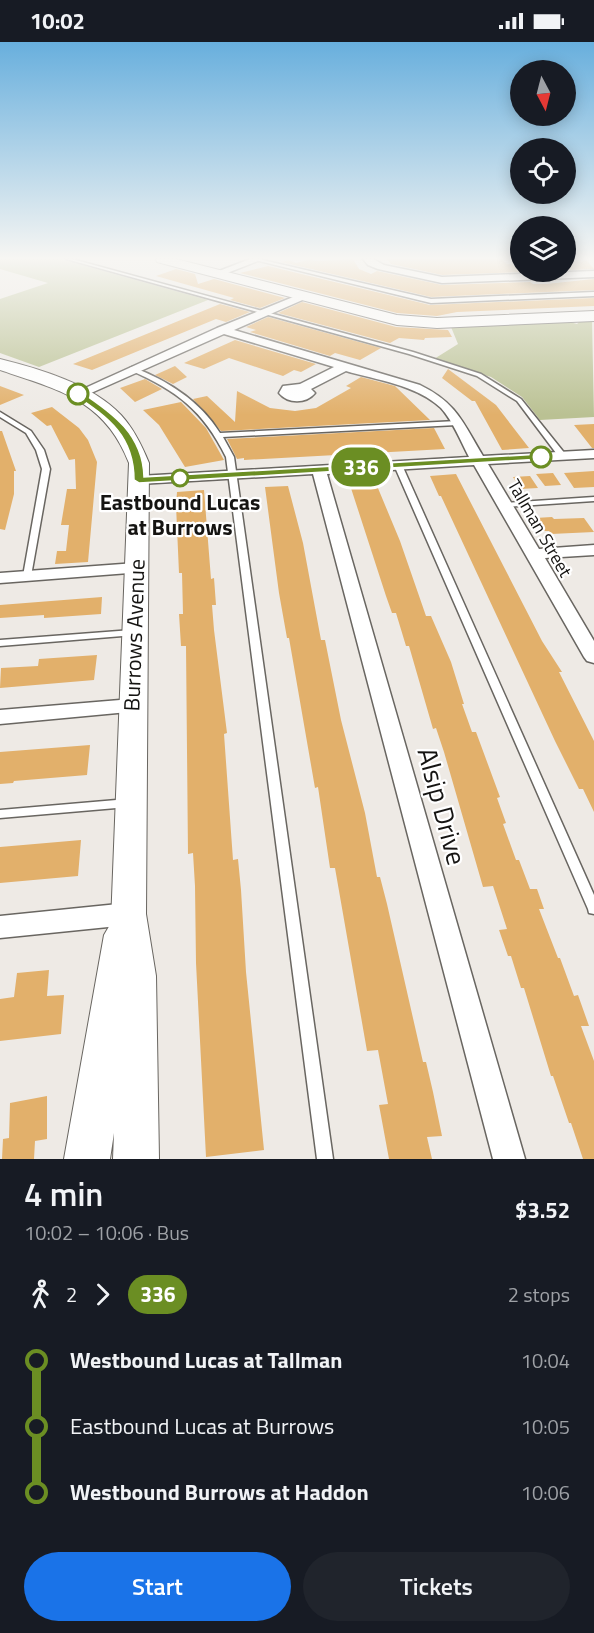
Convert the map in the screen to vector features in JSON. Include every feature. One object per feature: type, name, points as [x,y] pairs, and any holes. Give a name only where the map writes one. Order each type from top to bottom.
[{"type":"street","points":[[78,394],[267,311]]},
{"type":"street","points":[[359,311],[410,322],[593,316]]},
{"type":"street","name":"Tallman Street","points":[[221,330],[426,392],[443,402],[594,657]]},
{"type":"street","name":"Burrows Avenue","points":[[0,364],[78,394],[111,416],[125,432],[139,463],[128,914],[136,976],[136,1159]]},
{"type":"street","points":[[303,388],[344,367]]},
{"type":"street","points":[[139,480],[594,453]]},
{"type":"street","name":"Alsip Drive","points":[[319,470],[509,1159]]},
{"type":"street","points":[[533,554],[594,550]]},
{"type":"street","points":[[0,578],[136,568]]},
{"type":"street","points":[[0,717],[132,706]]},
{"type":"street","points":[[0,927],[128,914]]},
{"type":"street","name":"Burrows Avenue","points":[[87,1159],[115,974],[128,914]]},
{"type":"lane","points":[[256,311],[411,353],[479,375],[519,400],[562,455]]},
{"type":"lane","points":[[132,369],[154,378],[187,398],[220,435],[230,457],[325,1159]]},
{"type":"lane","points":[[0,414],[29,432],[40,450],[46,470],[27,576]]},
{"type":"lane","points":[[220,435],[457,423]]},
{"type":"lane","points":[[398,465],[594,909]]},
{"type":"lane","points":[[506,505],[594,499]]},
{"type":"lane","points":[[0,643],[134,633]]},
{"type":"lane","points":[[0,814],[130,803]]},
{"type":"green space","points":[[0,311],[180,311],[39,367],[0,353]]},
{"type":"green space","points":[[592,320],[594,417],[540,420],[522,397],[491,377],[434,359],[458,344],[451,327],[566,321],[577,324],[580,321]]},
{"type":"building","points":[[203,311],[250,312],[226,322],[216,319],[92,370],[73,364]]},
{"type":"building","points":[[336,311],[396,327],[448,330],[452,337],[425,338],[424,340],[399,338],[390,343],[278,313]]},
{"type":"building","points":[[390,311],[477,311],[437,316]]},
{"type":"building","points":[[268,317],[381,348],[360,360],[335,353],[330,356],[250,332],[256,330],[246,327]]},
{"type":"building","points":[[235,340],[316,364],[301,372],[294,370],[283,376],[229,358],[204,369],[184,363]]},
{"type":"building","points":[[175,366],[187,377],[173,384],[155,375]]},
{"type":"building","points":[[448,369],[496,405],[529,448],[502,450],[475,401],[442,378]]},
{"type":"building","points":[[361,377],[395,386],[430,420],[221,431],[193,399],[207,396],[235,422],[237,391],[270,408],[295,411],[316,408],[351,388],[346,386]]},
{"type":"building","points":[[145,379],[162,389],[135,402],[120,388]]},
{"type":"building","points":[[0,386],[24,395],[0,405]]},
{"type":"building","points":[[181,402],[206,428],[224,460],[185,467],[159,425],[143,410]]},
{"type":"building","points":[[52,407],[79,428],[88,440],[97,462],[88,562],[55,564],[57,551],[66,551],[69,525],[61,525],[67,489],[76,489],[75,459],[69,460],[51,425],[47,426],[31,413]]},
{"type":"building","points":[[594,424],[594,448],[592,448],[574,425]]},
{"type":"building","points":[[434,428],[445,449],[244,460],[244,458],[237,459],[227,439]]},
{"type":"building","points":[[0,431],[2,431],[16,471],[14,471],[14,494],[5,530],[0,529]]},
{"type":"building","points":[[594,471],[594,487],[574,488],[564,473]]},
{"type":"building","points":[[553,473],[561,485],[545,486],[536,474]]},
{"type":"building","points":[[456,474],[542,641],[562,672],[559,672],[594,741],[594,812],[583,789],[579,789],[555,741],[430,476]]},
{"type":"building","points":[[530,476],[538,488],[520,489],[513,477]]},
{"type":"building","points":[[375,481],[400,541],[426,616],[431,616],[451,662],[472,732],[476,732],[500,797],[497,798],[506,823],[503,824],[516,860],[519,860],[530,889],[537,889],[544,909],[539,909],[574,996],[578,995],[589,1026],[581,1026],[594,1061],[594,1159],[583,1159],[553,1076],[551,1076],[524,988],[521,988],[511,956],[508,956],[499,930],[507,929],[493,886],[483,887],[444,752],[436,728],[433,729],[409,646],[406,646],[396,613],[392,613],[349,482]]},
{"type":"building","points":[[288,486],[303,543],[321,640],[325,640],[341,720],[365,813],[377,877],[380,877],[423,1062],[426,1062],[433,1092],[442,1136],[427,1137],[432,1159],[389,1159],[379,1105],[388,1104],[378,1050],[367,1051],[335,868],[330,868],[318,787],[315,788],[279,593],[265,487]]},
{"type":"building","points":[[204,490],[211,579],[214,578],[216,605],[212,605],[214,630],[227,733],[224,734],[233,860],[238,859],[246,972],[264,1150],[206,1157],[193,853],[188,854],[186,646],[181,646],[179,614],[183,614],[182,573],[179,573],[176,505],[177,492]]},
{"type":"building","points":[[552,517],[554,519],[584,518],[594,532],[551,534],[549,531],[544,531],[535,518]]},
{"type":"building","points":[[102,597],[101,614],[0,618],[0,605]]},
{"type":"building","points":[[97,655],[94,680],[0,688],[1,668],[38,666],[39,659]]},
{"type":"building","points":[[90,745],[87,775],[0,784],[0,752]]},
{"type":"building","points":[[81,840],[78,876],[0,883],[0,847]]},
{"type":"building","points":[[49,970],[47,996],[64,995],[61,1034],[0,1041],[0,999],[14,997],[17,973]]},
{"type":"building","points":[[47,1096],[47,1139],[35,1141],[34,1159],[2,1159],[3,1139],[9,1138],[10,1103]]},
{"type":"bus line","name":"336","points":[[78,394],[95,403],[125,432],[139,463],[139,480],[541,457]]},
{"type":"place","name":"Eastbound Lucas at Burrows","points":[[180,478]]}]
